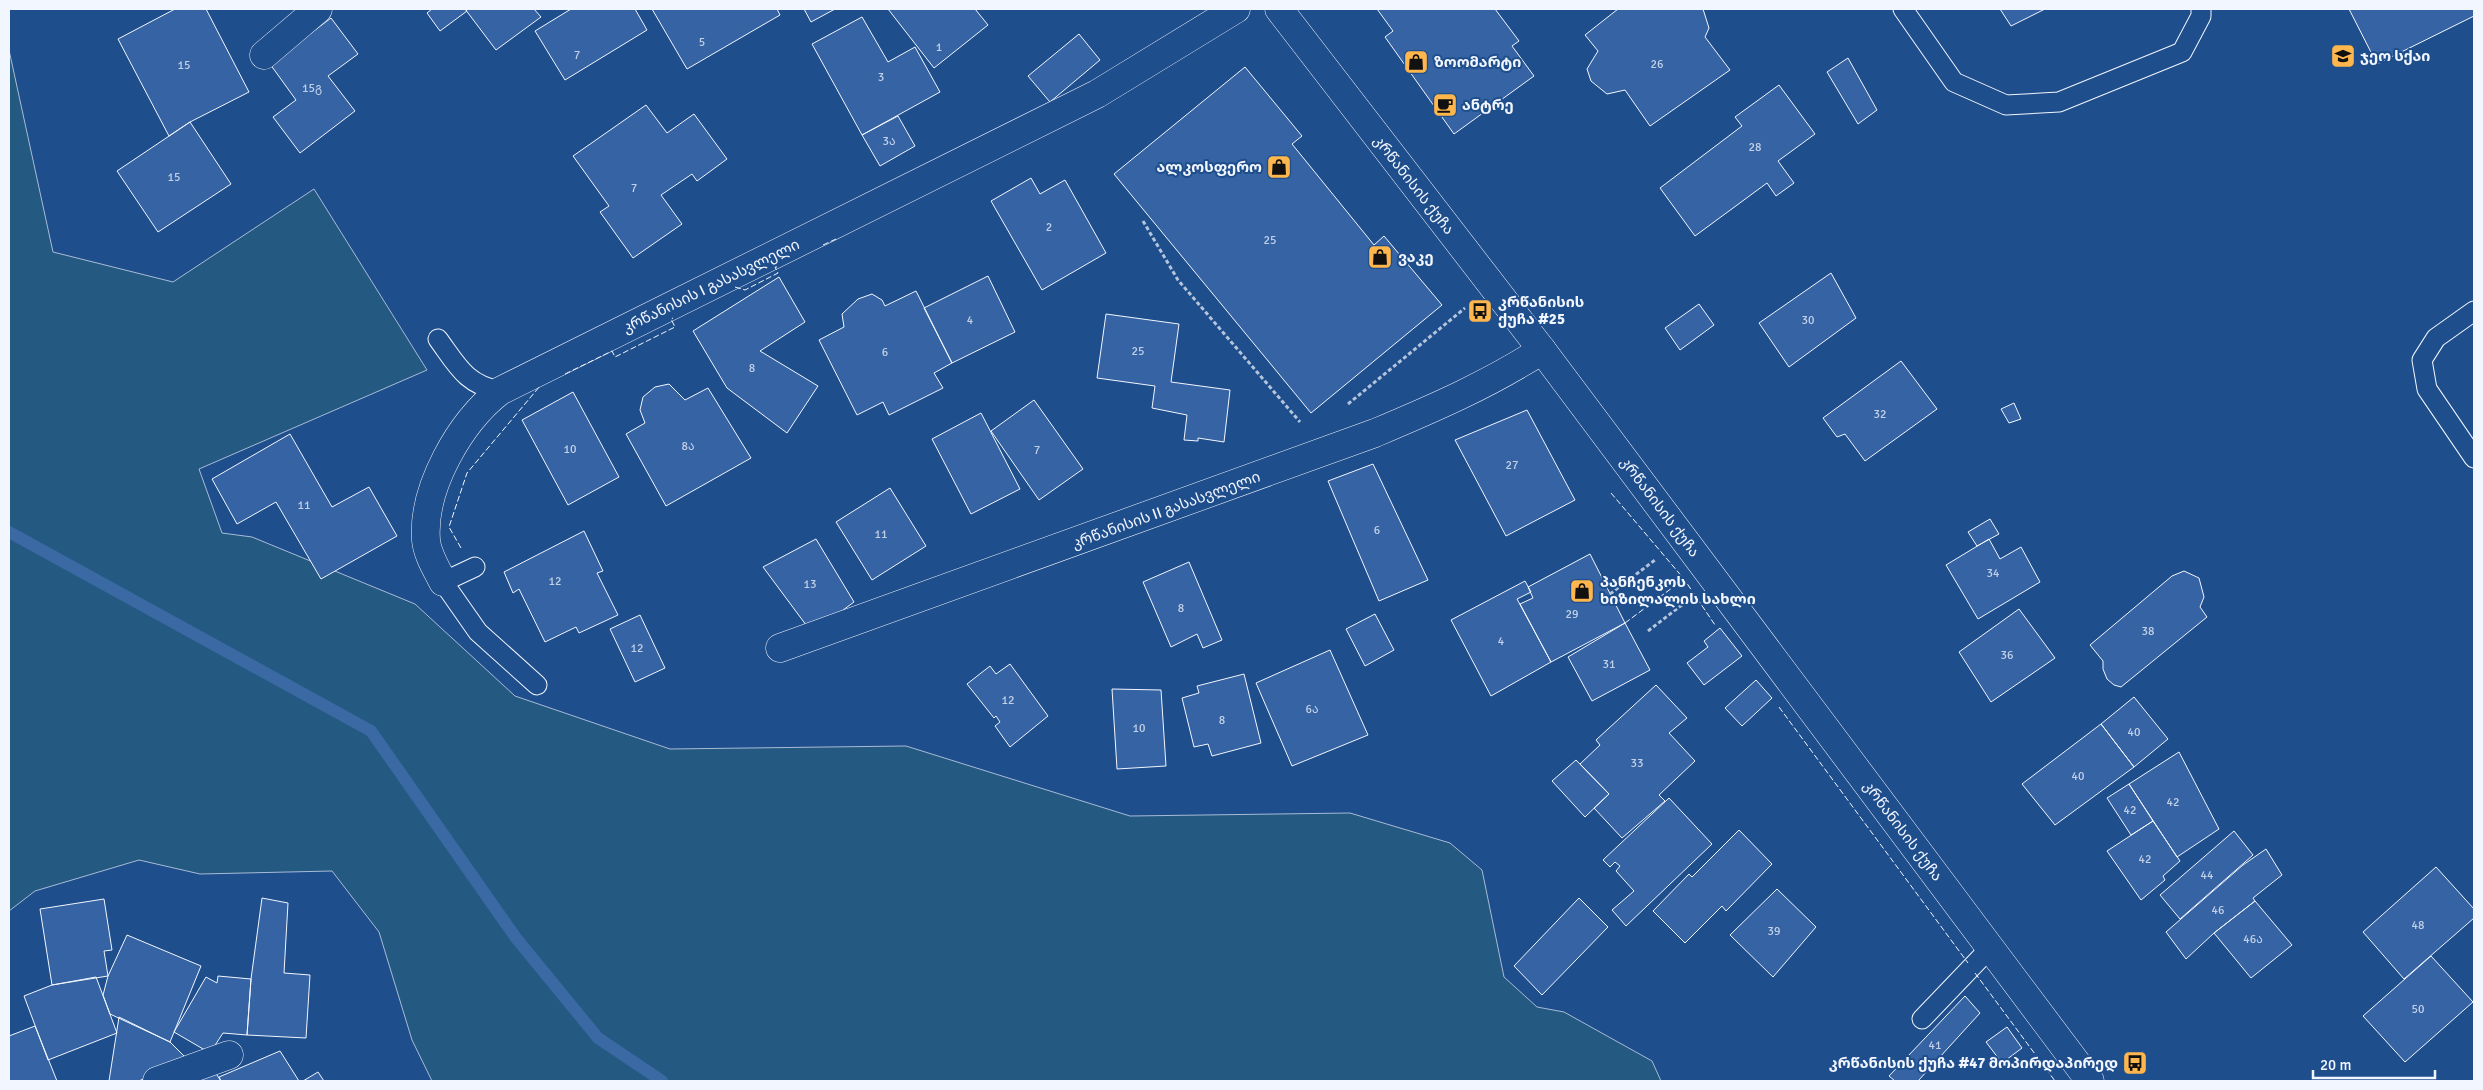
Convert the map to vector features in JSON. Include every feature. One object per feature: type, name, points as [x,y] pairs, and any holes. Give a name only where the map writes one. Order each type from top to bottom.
[{"type":"street","points":[[264,55],[318,9]]},
{"type":"street","name":"კრწანისის I გასასვლელი","points":[[443,582],[426,542],[426,518],[431,495],[453,447],[482,404],[500,391],[1097,94],[1236,9]]},
{"type":"street","name":"კრწანისის ქუჩა","points":[[1279,9],[1542,350],[2090,1081]]},
{"type":"street","name":"კრწანისის II გასასვლელი","points":[[780,648],[1376,433],[1498,376],[1542,350]]},
{"type":"street","points":[[157,1081],[229,1055]]},
{"type":"lane","points":[[1903,9],[1954,82],[2006,105],[2059,102],[2182,52],[2200,16],[2201,9]]},
{"type":"lane","points":[[2474,311],[2436,338],[2422,360],[2427,389],[2474,458]]},
{"type":"lane","points":[[438,339],[468,379],[484,388],[500,391]]},
{"type":"lane","points":[[443,582],[474,567]]},
{"type":"lane","name":"კრწანისის I გასასვლელი","points":[[443,582],[478,632],[537,685]]},
{"type":"lane","points":[[1922,1019],[1990,948]]},
{"type":"path","points":[[1143,221],[1178,280],[1295,419],[1304,425]]},
{"type":"path","points":[[1347,404],[1465,307]]},
{"type":"path","points":[[1610,594],[1662,555]]},
{"type":"path","points":[[1648,631],[1694,594]]},
{"type":"shaded area","points":[[9,50],[53,252],[173,282],[314,189],[427,370],[199,469],[222,533],[252,537],[415,604],[515,696],[670,749],[906,746],[1130,816],[1350,813],[1450,843],[1482,870],[1504,977],[1537,1007],[1564,1012],[1652,1061],[1661,1081],[432,1081],[412,1040],[379,932],[332,871],[200,874],[139,860],[35,891],[9,911]]},
{"type":"building","points":[[175,9],[206,9],[249,92],[190,122],[169,136],[118,39]]},
{"type":"building","points":[[432,9],[465,9],[467,11],[440,31],[427,13]]},
{"type":"building","points":[[465,9],[534,9],[541,17],[496,50]]},
{"type":"building","points":[[571,9],[635,9],[647,30],[565,80],[535,31]]},
{"type":"building","points":[[652,9],[777,9],[780,15],[687,69]]},
{"type":"building","points":[[804,9],[835,9],[811,22]]},
{"type":"building","points":[[888,9],[975,9],[988,25],[934,68]]},
{"type":"building","points":[[1377,9],[1495,9],[1519,41],[1512,46],[1534,76],[1454,134],[1385,37],[1393,31]]},
{"type":"building","points":[[1618,9],[1703,9],[1709,28],[1705,37],[1730,70],[1650,126],[1625,90],[1607,94],[1591,81],[1587,69],[1598,51],[1585,35]]},
{"type":"building","points":[[2000,9],[2045,9],[2011,26]]},
{"type":"building","points":[[2349,9],[2474,9],[2474,16],[2377,64]]},
{"type":"building","points":[[862,17],[888,62],[915,47],[940,92],[862,135],[812,44]]},
{"type":"building","points":[[331,18],[358,54],[328,76],[355,111],[300,153],[273,117],[296,100],[270,64]]},
{"type":"building","points":[[1079,34],[1100,60],[1050,102],[1028,76]]},
{"type":"building","points":[[1848,58],[1877,110],[1858,124],[1827,72]]},
{"type":"building","points":[[1245,67],[1302,136],[1292,144],[1374,245],[1384,236],[1442,305],[1311,413],[1114,174]]},
{"type":"building","points":[[1779,85],[1815,134],[1778,161],[1794,183],[1776,196],[1767,183],[1695,236],[1660,188],[1742,126],[1735,117]]},
{"type":"building","points":[[646,105],[667,133],[694,114],[727,159],[697,181],[692,174],[661,195],[682,224],[633,258],[600,212],[609,206],[573,156]]},
{"type":"building","points":[[898,116],[915,146],[880,166],[862,135]]},
{"type":"building","points":[[190,122],[231,184],[158,232],[117,171]]},
{"type":"building","points":[[1031,178],[1040,194],[1065,180],[1106,253],[1042,290],[991,201]]},
{"type":"building","points":[[1831,273],[1856,318],[1789,367],[1759,323]]},
{"type":"building","points":[[988,276],[1015,332],[952,363],[924,308]]},
{"type":"building","points":[[779,277],[805,322],[760,351],[818,386],[787,433],[727,388],[693,331]]},
{"type":"building","points":[[916,291],[952,363],[934,373],[943,388],[889,415],[883,402],[857,415],[819,340],[844,327],[842,314],[858,299],[872,294],[882,300],[885,306]]},
{"type":"building","points":[[1699,304],[1714,325],[1680,350],[1665,328]]},
{"type":"building","points":[[1106,314],[1179,324],[1171,382],[1230,390],[1224,442],[1198,438],[1198,441],[1184,440],[1187,415],[1152,408],[1155,386],[1097,378]]},
{"type":"building","points":[[1901,361],[1937,409],[1865,461],[1845,434],[1837,437],[1823,418]]},
{"type":"building","points":[[669,384],[685,400],[708,388],[751,458],[666,506],[626,434],[645,423],[640,410],[643,397],[655,387]]},
{"type":"building","points":[[573,392],[619,477],[568,505],[522,420]]},
{"type":"building","points":[[1034,400],[1083,469],[1039,500],[991,431]]},
{"type":"building","points":[[2014,403],[2021,419],[2009,423],[2001,409]]},
{"type":"building","points":[[1527,410],[1575,500],[1506,536],[1455,440]]},
{"type":"building","points":[[981,413],[1020,489],[971,514],[932,439]]},
{"type":"building","points":[[290,434],[332,507],[369,487],[397,536],[321,579],[276,502],[237,524],[212,479]]},
{"type":"building","points":[[1373,464],[1428,580],[1379,601],[1328,481]]},
{"type":"building","points":[[890,488],[926,546],[872,580],[836,522]]},
{"type":"building","points":[[1990,519],[1999,534],[1977,546],[1968,532]]},
{"type":"building","points":[[584,531],[603,571],[597,573],[618,615],[579,633],[576,627],[545,642],[519,589],[513,593],[504,572]]},
{"type":"building","points":[[816,539],[854,602],[812,633],[763,567]]},
{"type":"building","points":[[1989,539],[2000,559],[2021,547],[2040,582],[1978,619],[1946,565]]},
{"type":"building","points":[[1590,554],[1625,623],[1551,662],[1520,604],[1533,598],[1528,587]]},
{"type":"building","points":[[1189,562],[1222,640],[1203,648],[1197,634],[1171,647],[1143,582]]},
{"type":"building","points":[[2184,571],[2199,578],[2204,597],[2200,607],[2207,617],[2121,687],[2114,685],[2107,679],[2103,669],[2103,661],[2090,645],[2172,576]]},
{"type":"building","points":[[1525,581],[1531,592],[1517,599],[1551,662],[1491,696],[1451,620]]},
{"type":"building","points":[[2019,609],[2055,658],[1991,702],[1959,652]]},
{"type":"building","points":[[1375,614],[1394,650],[1365,666],[1346,629]]},
{"type":"building","points":[[640,615],[665,668],[635,682],[610,629]]},
{"type":"building","points":[[1625,623],[1650,670],[1592,701],[1568,657]]},
{"type":"building","points":[[1720,628],[1742,656],[1704,685],[1687,663],[1708,647],[1704,641]]},
{"type":"building","points":[[1330,650],[1368,735],[1292,766],[1256,683]]},
{"type":"building","points":[[1010,664],[1048,716],[1010,747],[995,726],[1000,722],[996,716],[994,718],[967,684],[990,666],[996,674]]},
{"type":"building","points":[[1244,674],[1261,743],[1212,756],[1208,744],[1194,747],[1182,698],[1199,693],[1197,686]]},
{"type":"building","points":[[1756,680],[1772,698],[1742,726],[1725,708]]},
{"type":"building","points":[[1656,685],[1687,718],[1669,733],[1695,761],[1659,795],[1665,801],[1622,838],[1594,808],[1609,794],[1580,764],[1600,745],[1596,740]]},
{"type":"building","points":[[1112,689],[1161,690],[1166,766],[1117,769]]},
{"type":"building","points":[[2134,697],[2168,739],[2134,767],[2101,724]]},
{"type":"building","points":[[2101,724],[2134,767],[2055,825],[2022,784]]},
{"type":"building","points":[[2179,752],[2219,829],[2177,857],[2129,784]]},
{"type":"building","points":[[1576,760],[1609,794],[1585,817],[1552,781]]},
{"type":"building","points":[[2129,784],[2153,821],[2131,835],[2107,798]]},
{"type":"building","points":[[1669,798],[1712,844],[1626,926],[1612,910],[1634,891],[1616,871],[1620,866],[1615,862],[1610,867],[1603,860]]},
{"type":"building","points":[[2153,821],[2180,861],[2163,876],[2165,880],[2141,900],[2107,851]]},
{"type":"building","points":[[1739,830],[1772,864],[1726,911],[1722,906],[1685,943],[1653,911],[1689,874],[1692,877]]},
{"type":"building","points":[[2234,831],[2253,855],[2180,919],[2160,895]]},
{"type":"building","points":[[2266,849],[2282,875],[2253,898],[2255,901],[2214,933],[2186,959],[2166,932],[2243,865]]},
{"type":"building","points":[[2436,867],[2474,909],[2474,918],[2404,979],[2363,932]]},
{"type":"building","points":[[1777,889],[1816,927],[1773,977],[1730,935]]},
{"type":"building","points":[[262,898],[288,903],[284,973],[310,975],[306,1038],[247,1035],[251,979]]},
{"type":"building","points":[[1579,898],[1608,927],[1542,995],[1514,966]]},
{"type":"building","points":[[104,899],[112,950],[104,951],[108,976],[52,985],[40,909]]},
{"type":"building","points":[[2255,901],[2292,945],[2251,978],[2214,933]]},
{"type":"building","points":[[127,935],[201,966],[170,1042],[110,1014],[103,995],[108,976]]},
{"type":"building","points":[[2431,956],[2473,1002],[2405,1062],[2363,1016]]},
{"type":"building","points":[[218,976],[251,979],[247,1035],[223,1033],[210,1053],[174,1032],[206,977],[217,983]]},
{"type":"building","points":[[96,977],[117,1033],[48,1060],[24,996],[52,985]]},
{"type":"building","points":[[1965,996],[1980,1013],[1918,1081],[1895,1081],[1889,1076]]},
{"type":"building","points":[[119,1017],[170,1042],[186,1058],[139,1081],[109,1081]]},
{"type":"building","points":[[35,1026],[57,1081],[9,1081],[9,1036]]},
{"type":"building","points":[[2007,1027],[2022,1048],[2002,1063],[1986,1042]]},
{"type":"building","points":[[280,1051],[299,1081],[221,1081],[219,1077]]},
{"type":"building","points":[[211,1066],[221,1081],[188,1081]]},
{"type":"building","points":[[318,1072],[324,1081],[303,1081]]},
{"type":"waterway","points":[[9,532],[371,731],[516,938],[598,1038],[662,1081]]},
{"type":"fence","points":[[823,245],[836,239]]},
{"type":"fence","points":[[735,287],[745,290],[778,273],[775,267],[777,267]]},
{"type":"fence","points":[[565,374],[612,351],[615,357],[675,327],[671,319],[673,318]]},
{"type":"fence","points":[[461,548],[449,527],[467,473],[540,386]]},
{"type":"fence","points":[[1611,493],[1684,579],[1715,625]]},
{"type":"fence","points":[[1625,623],[1684,579]]},
{"type":"fence","points":[[1779,707],[1968,963]]},
{"type":"fence","points":[[1975,973],[2055,1081]]},
{"type":"place","name":"ჯეო სქაი","points":[[2343,56]]},
{"type":"place","name":"ზოომარტი","points":[[1416,62]]},
{"type":"place","name":"ანტრე","points":[[1445,105]]},
{"type":"place","name":"ალკოსფერო","points":[[1279,167]]},
{"type":"place","name":"ვაკე","points":[[1380,257]]},
{"type":"place","name":"კრწანისის ქუჩა #25","points":[[1480,311]]},
{"type":"place","name":"პანჩენკოს ხიზილალის სახლი","points":[[1582,591]]},
{"type":"place","name":"კრწანისის ქუჩა #47 მოპირდაპირედ","points":[[2135,1063]]}]
